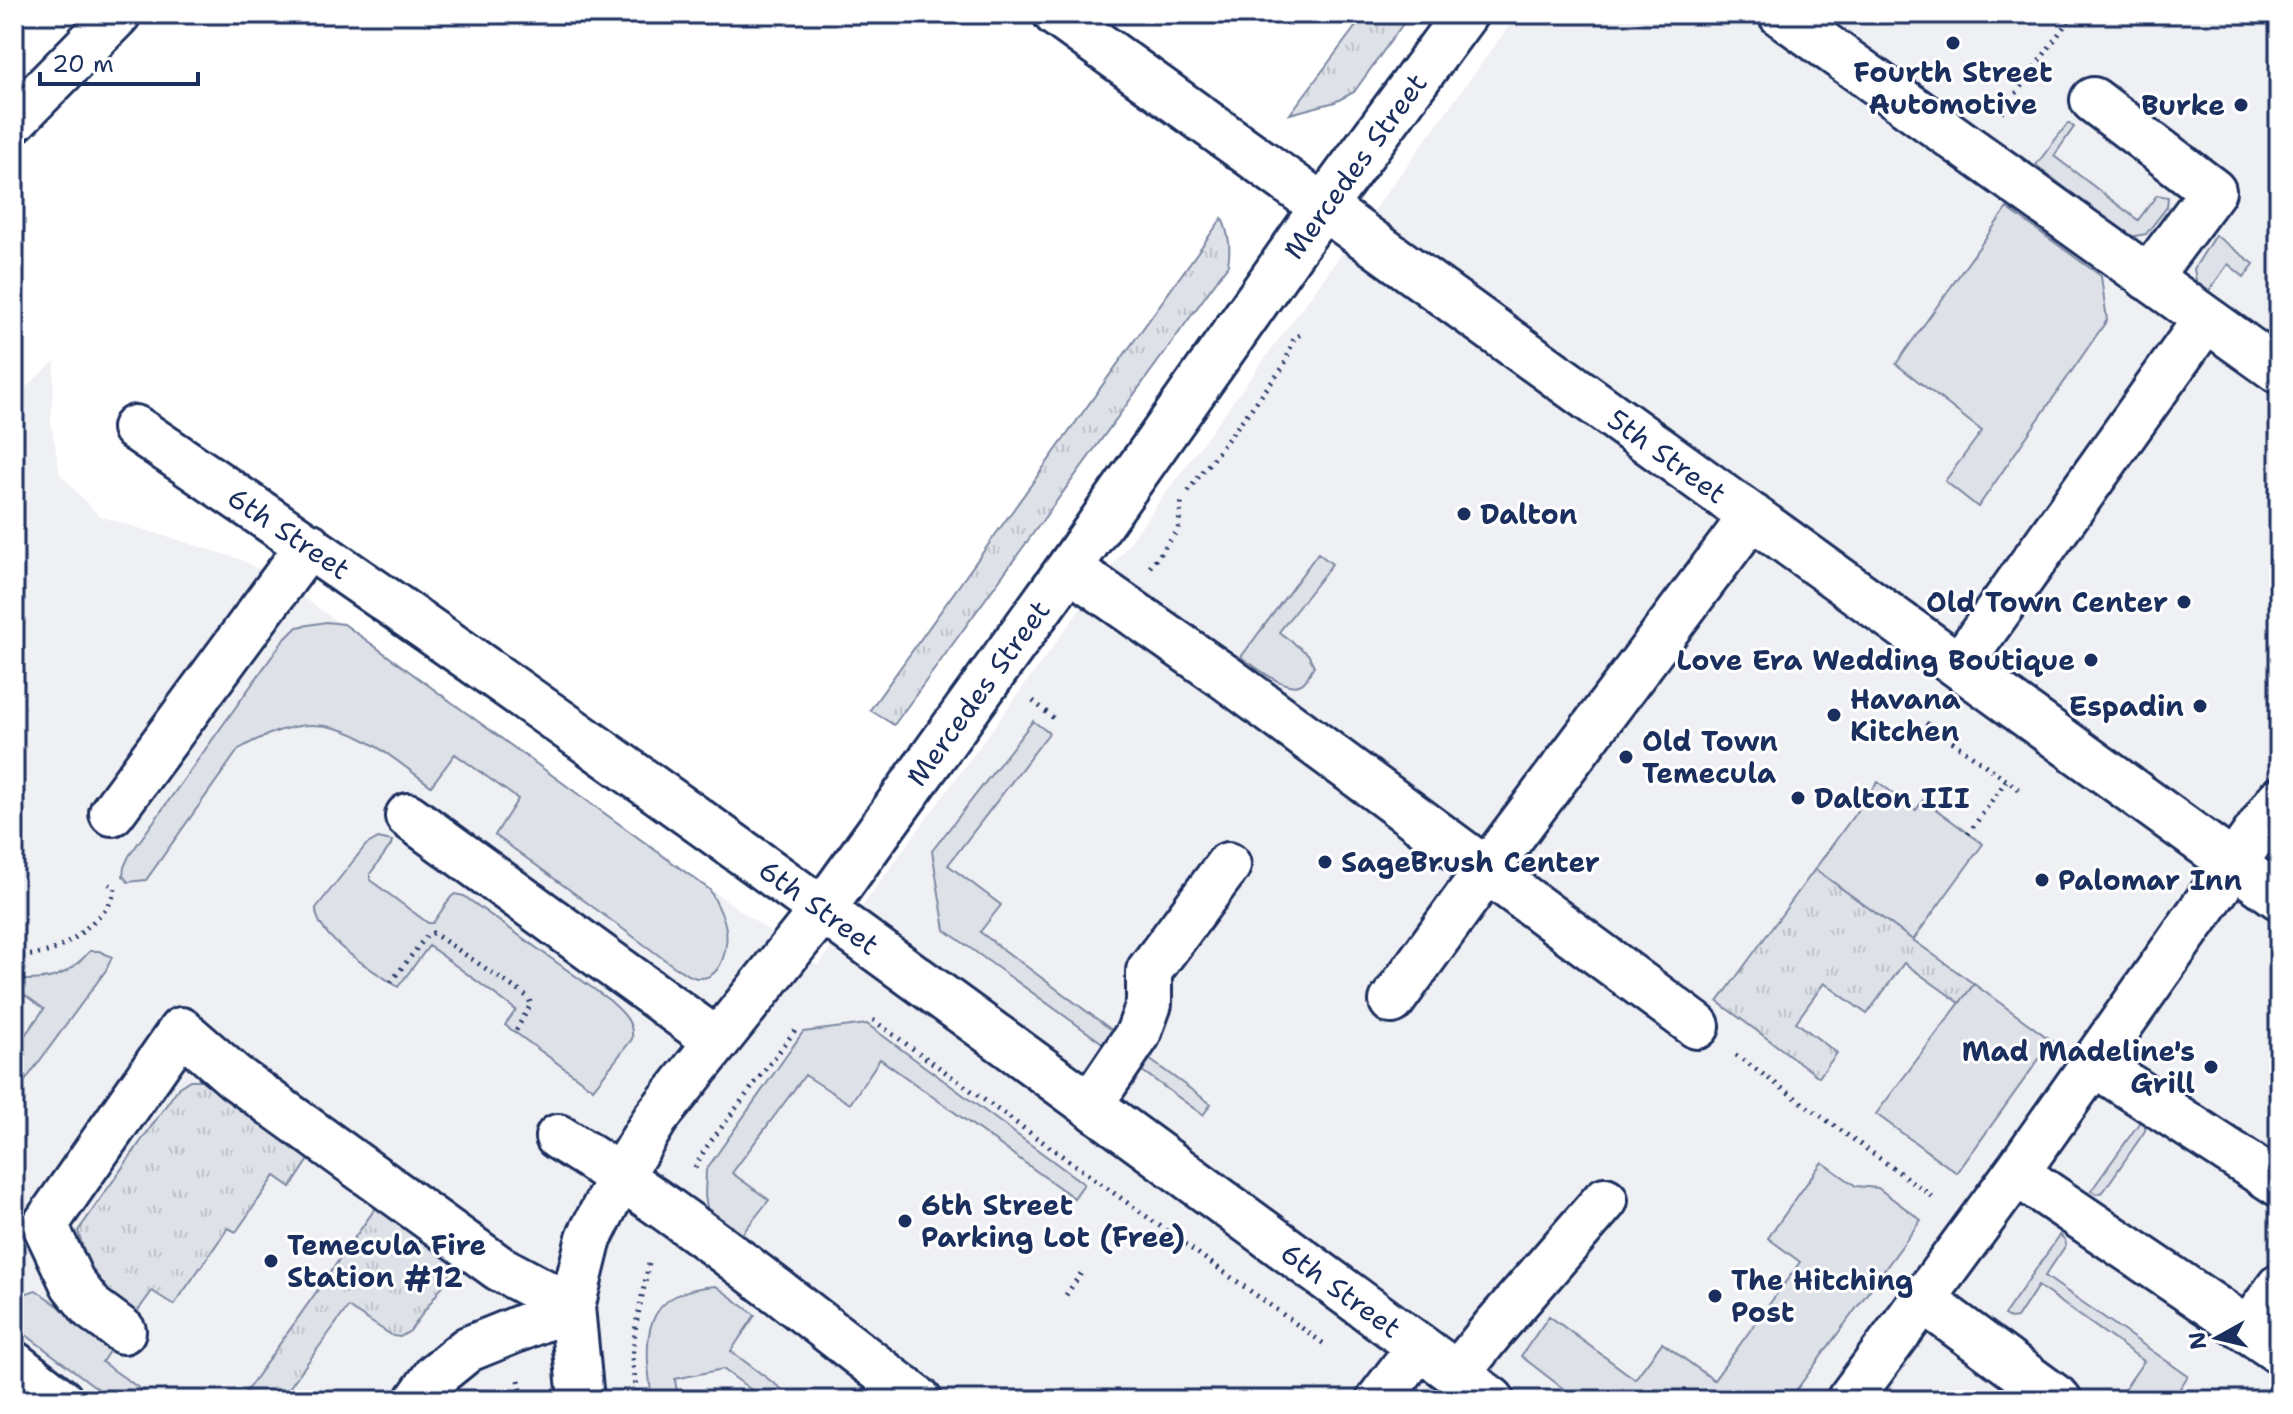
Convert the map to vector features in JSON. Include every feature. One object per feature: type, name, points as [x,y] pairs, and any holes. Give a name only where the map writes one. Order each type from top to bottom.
[{"type":"main road","points":[[14,120],[118,14]]},
{"type":"main road","name":"5th Street","points":[[1056,14],[2279,897]]},
{"type":"main road","name":"Mercedes Street","points":[[581,1400],[572,1307],[589,1238],[621,1175],[656,1118],[823,909],[1069,568],[1323,207],[1465,14]]},
{"type":"main road","points":[[1781,14],[2279,371]]},
{"type":"main road","points":[[2093,100],[2213,191],[2148,278]]},
{"type":"main road","points":[[1959,666],[2206,319]]},
{"type":"main road","name":"6th Street","points":[[135,428],[309,545],[823,909],[1492,1400]]},
{"type":"main road","points":[[1392,1001],[1752,516]]},
{"type":"main road","points":[[112,813],[309,545]]},
{"type":"main road","points":[[1069,568],[1225,677],[1697,1026]]},
{"type":"main road","points":[[1849,1400],[2016,1173],[2279,800]]},
{"type":"main road","points":[[408,816],[717,1041]]},
{"type":"main road","points":[[1090,1105],[1138,1034],[1149,1004],[1149,971],[1228,865]]},
{"type":"main road","points":[[123,1331],[92,1308],[73,1284],[45,1225],[181,1030],[235,1077],[499,1268],[572,1307]]},
{"type":"main road","points":[[2093,1063],[2279,1184]]},
{"type":"main road","points":[[558,1137],[621,1175],[919,1400]]},
{"type":"main road","points":[[2016,1173],[2263,1340],[2279,1287]]},
{"type":"main road","points":[[1457,1374],[1605,1200]]},
{"type":"main road","points":[[1923,1300],[2059,1400]]},
{"type":"main road","points":[[418,1400],[436,1375],[468,1349],[572,1307]]},
{"type":"main road","points":[[1379,1400],[1419,1347]]},
{"type":"main road","points":[[14,1364],[60,1400]]},
{"type":"path","points":[[1973,153],[2073,14]]},
{"type":"path","points":[[1033,701],[1057,721]]},
{"type":"path","points":[[1926,723],[2020,790]]},
{"type":"path","points":[[1968,834],[2006,781]]},
{"type":"path","points":[[14,956],[48,952],[71,943],[105,911],[114,897],[115,888],[109,884]]},
{"type":"path","points":[[391,982],[428,934],[433,933],[528,997],[531,1004],[515,1032]]},
{"type":"path","points":[[873,1020],[1324,1344]]},
{"type":"path","points":[[1697,1026],[1928,1194],[1976,1225]]},
{"type":"path","points":[[1126,1213],[1131,1206]]},
{"type":"path","points":[[1066,1295],[1082,1272]]},
{"type":"shaded area","name":"Old Town Temecula","points":[[1518,14],[2279,14],[2279,1400],[14,1400],[14,398],[55,361],[51,423],[60,474],[99,516],[240,559],[282,582],[818,966]]},
{"type":"green space","points":[[1365,14],[1410,14],[1354,92],[1335,102],[1290,114]]},
{"type":"green space","points":[[2068,123],[2074,127],[2054,156],[2138,220],[2157,195],[2168,197],[2167,207],[2146,234],[2130,237],[2121,232],[2036,165]]},
{"type":"green space","points":[[2007,208],[2101,276],[2107,320],[1978,507],[1945,481],[1982,431],[1896,364]]},
{"type":"green space","points":[[1222,218],[1229,241],[1228,265],[894,725],[870,710]]},
{"type":"green space","points":[[2215,235],[2254,264],[2244,277],[2228,264],[2208,292],[2196,281],[2194,269]]},
{"type":"green space","points":[[1318,553],[1332,564],[1279,632],[1308,654],[1314,666],[1304,682],[1298,685],[1281,683],[1241,657]]},
{"type":"green space","points":[[326,622],[344,624],[710,890],[726,932],[725,950],[719,967],[707,977],[695,978],[676,968],[495,835],[518,799],[455,754],[431,786],[363,739],[319,725],[269,734],[239,749],[146,880],[128,882],[123,876],[129,856],[283,641],[297,627]]},
{"type":"green space","points":[[1033,721],[1049,733],[948,865],[1001,905],[980,932],[1117,1034],[1108,1047],[945,930],[932,851]]},
{"type":"green space","points":[[1878,782],[1916,810],[1923,800],[1983,844],[1913,940],[1815,869]]},
{"type":"green space","points":[[378,838],[392,841],[370,874],[370,880],[428,923],[433,923],[455,894],[464,896],[623,1013],[631,1027],[632,1039],[593,1089],[505,1025],[516,1010],[429,946],[398,987],[348,953],[325,931],[316,908],[366,845]]},
{"type":"green space","points":[[1815,869],[1974,984],[1960,1003],[1904,963],[1867,1014],[1824,983],[1796,1022],[1837,1053],[1819,1077],[1718,1002]]},
{"type":"green space","points":[[90,951],[112,957],[106,970],[14,1096],[14,1050],[44,1009],[14,987],[14,980],[56,976],[73,967]]},
{"type":"green space","points":[[1974,984],[2052,1041],[1957,1173],[1876,1114]]},
{"type":"green space","points":[[867,1024],[1084,1184],[1074,1198],[880,1059],[850,1104],[805,1075],[732,1173],[769,1200],[734,1244],[710,1225],[705,1196],[706,1170],[803,1032]]},
{"type":"green space","points":[[1149,1059],[1211,1104],[1203,1115],[1141,1070]]},
{"type":"green space","points":[[190,1080],[201,1080],[310,1158],[291,1187],[275,1176],[236,1232],[228,1228],[174,1305],[152,1291],[132,1319],[92,1278],[78,1231],[179,1087]]},
{"type":"green space","points":[[2142,1119],[2146,1123],[2145,1131],[2103,1192],[2098,1194],[2091,1191]]},
{"type":"green space","points":[[1822,1162],[1856,1186],[1878,1188],[1921,1220],[1789,1400],[1578,1400],[1521,1356],[1549,1316],[1635,1379],[1662,1343],[1714,1380],[1800,1262],[1768,1238]]},
{"type":"green space","points":[[377,1206],[459,1263],[410,1331],[400,1337],[393,1336],[348,1307],[284,1395],[290,1400],[240,1400]]},
{"type":"green space","points":[[2060,1235],[2066,1245],[2045,1276],[2188,1376],[2172,1400],[2146,1400],[2135,1393],[2130,1400],[2117,1400],[2144,1361],[2038,1286],[2017,1318],[2004,1315]]},
{"type":"green space","points":[[716,1286],[755,1315],[731,1351],[796,1400],[765,1400],[723,1369],[675,1379],[678,1400],[652,1400],[648,1339],[652,1322],[660,1308],[672,1297]]},
{"type":"green space","points":[[14,1290],[21,1295],[36,1290],[113,1345],[102,1362],[156,1400],[113,1400],[14,1326]]},
{"type":"place","name":"Fourth Street Automotive","points":[[1953,43]]},
{"type":"place","name":"Burke","points":[[2241,105]]},
{"type":"place","name":"Dalton","points":[[1464,514]]},
{"type":"place","name":"Old Town Center","points":[[2184,602]]},
{"type":"place","name":"Love Era Wedding Boutique","points":[[2091,660]]},
{"type":"place","name":"Espadin","points":[[2200,706]]},
{"type":"place","name":"Havana Kitchen","points":[[1834,715]]},
{"type":"place","name":"Old Town Temecula","points":[[1626,757]]},
{"type":"place","name":"Dalton III","points":[[1798,798]]},
{"type":"place","name":"SageBrush Center","points":[[1325,862]]},
{"type":"place","name":"Palomar Inn","points":[[2042,880]]},
{"type":"place","name":"Mad Madeline's Grill","points":[[2211,1067]]},
{"type":"place","name":"6th Street Parking Lot (Free)","points":[[905,1221]]},
{"type":"place","name":"Temecula Fire Station #12","points":[[271,1261]]},
{"type":"place","name":"The Hitching Post","points":[[1715,1296]]}]
